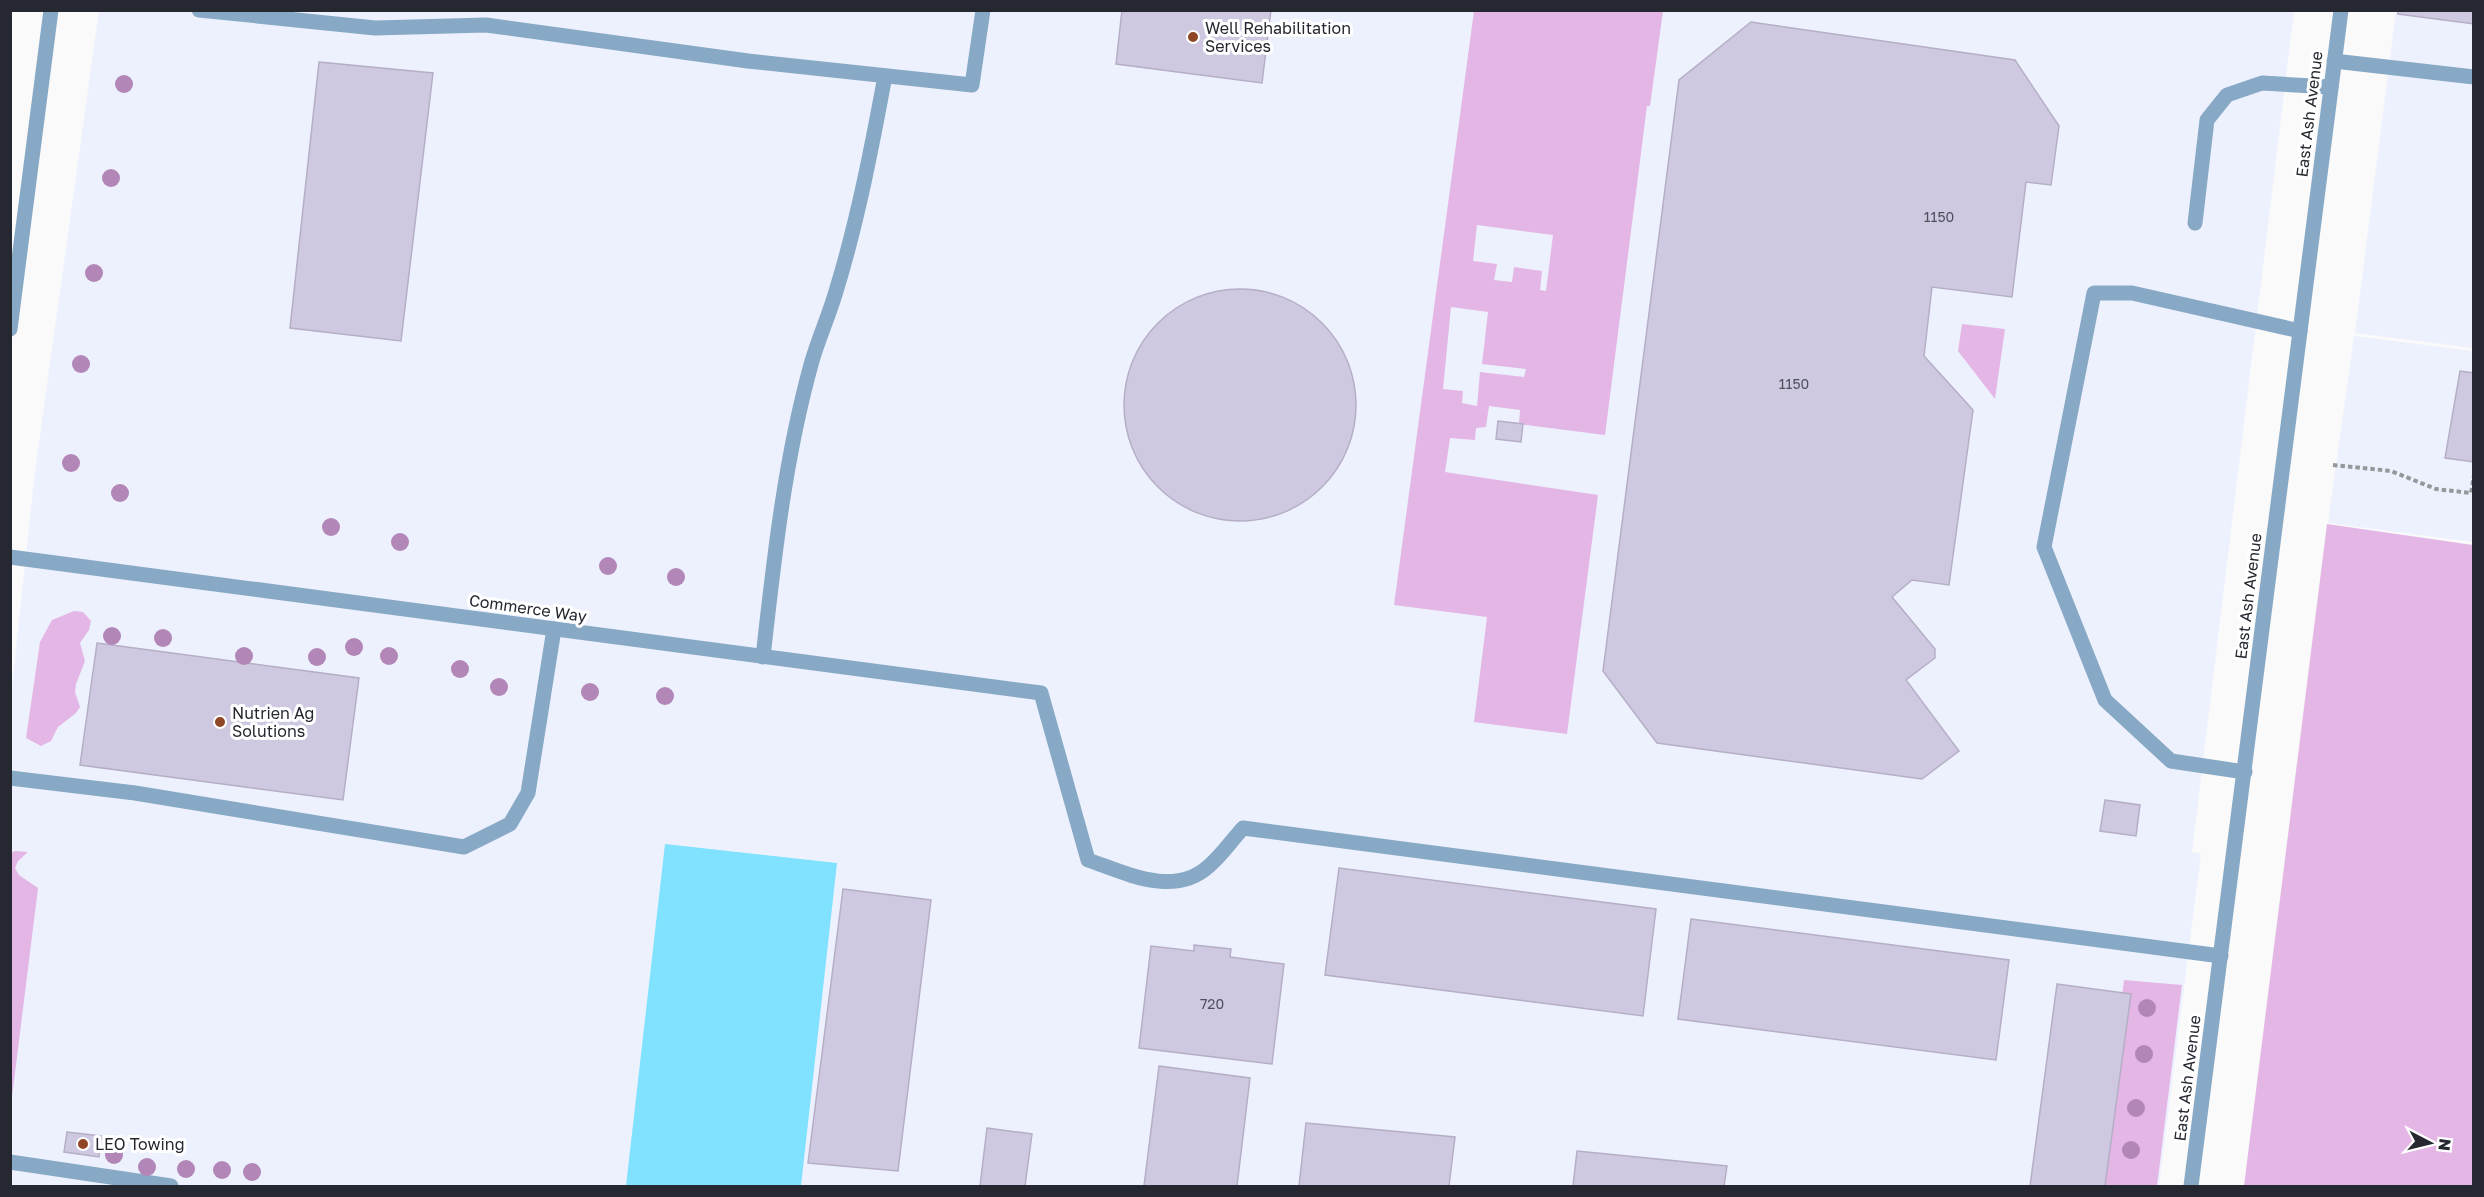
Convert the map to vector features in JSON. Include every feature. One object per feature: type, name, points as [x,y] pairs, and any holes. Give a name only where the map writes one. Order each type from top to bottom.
[{"type":"street","points":[[10,329],[51,10]]},
{"type":"street","points":[[199,10],[375,28],[486,25],[748,61],[972,85],[983,10]]},
{"type":"street","name":"East Ash Avenue","points":[[2192,1186],[2341,10]]},
{"type":"street","points":[[2334,62],[2474,76]]},
{"type":"street","points":[[763,657],[772,571],[789,469],[812,362],[838,287],[875,131],[885,76]]},
{"type":"street","points":[[2195,223],[2207,120],[2227,95],[2262,83],[2331,87]]},
{"type":"street","points":[[2244,772],[2171,761],[2105,700],[2044,547],[2094,293],[2132,293],[2300,331]]},
{"type":"street","name":"Commerce Way","points":[[10,557],[1041,693],[1088,860],[1146,879],[1179,884],[1208,867],[1243,828],[2221,956]]},
{"type":"street","points":[[10,778],[135,793],[465,848],[510,824],[528,793],[554,629]]},
{"type":"street","points":[[10,1162],[171,1186]]},
{"type":"path","points":[[2333,465],[2391,471],[2436,489],[2471,493],[2474,475]]},
{"type":"shaded area","points":[[99,11],[2294,11],[2192,852],[2201,854],[2159,1186],[11,1186],[11,696],[35,471]]},
{"type":"shaded area","points":[[1474,11],[1663,11],[1650,106],[1647,106],[1605,435],[1519,424],[1520,410],[1489,406],[1486,427],[1476,428],[1475,440],[1450,438],[1445,472],[1598,495],[1567,734],[1474,722],[1487,617],[1394,605]],"holes":[[[1477,225],[1553,235],[1546,291],[1540,290],[1542,271],[1514,267],[1512,282],[1494,280],[1497,264],[1473,261]],[[1451,307],[1488,312],[1482,364],[1526,369],[1524,377],[1480,372],[1477,406],[1462,403],[1463,391],[1443,389]]]},
{"type":"shaded area","points":[[2396,11],[2473,11],[2473,348],[2355,333]]},
{"type":"shaded area","points":[[1962,324],[2005,329],[1995,399],[1958,351]]},
{"type":"shaded area","points":[[2354,336],[2473,351],[2473,542],[2328,523]]},
{"type":"shaded area","points":[[2327,524],[2473,545],[2473,1186],[2244,1186]]},
{"type":"shaded area","points":[[74,611],[83,612],[91,621],[89,630],[80,643],[85,661],[75,692],[80,707],[58,727],[51,741],[41,746],[26,738],[40,642],[52,620]]},
{"type":"shaded area","points":[[28,852],[18,861],[15,868],[19,875],[38,888],[11,1105],[10,858],[11,853]]},
{"type":"shaded area","points":[[2124,980],[2182,985],[2157,1186],[2099,1186]]},
{"type":"water","points":[[665,844],[837,863],[801,1186],[626,1186]]},
{"type":"building","name":"Well Rehabilitation Services","points":[[1122,10],[1271,10],[1262,83],[1116,64]]},
{"type":"building","points":[[2398,10],[2474,10],[2474,24],[2398,14]]},
{"type":"building","points":[[1751,22],[2015,60],[2059,126],[2051,185],[2026,182],[2012,297],[1932,287],[1924,356],[1973,410],[1949,585],[1912,580],[1892,597],[1935,649],[1935,658],[1906,680],[1959,751],[1922,779],[1657,743],[1603,671],[1679,80]]},
{"type":"building","points":[[319,62],[433,73],[401,341],[290,328]]},
{"type":"building","points":[[1240,289],[1263,291],[1295,303],[1314,315],[1330,331],[1351,371],[1356,405],[1354,428],[1342,460],[1330,479],[1314,495],[1274,516],[1240,521],[1217,519],[1185,507],[1166,495],[1150,479],[1129,439],[1124,405],[1126,382],[1138,350],[1150,331],[1166,315],[1206,294]]},
{"type":"building","points":[[2460,371],[2474,373],[2474,462],[2445,458]]},
{"type":"building","points":[[1498,421],[1523,424],[1521,442],[1496,439]]},
{"type":"building","name":"Nutrien Ag Solutions","points":[[97,643],[359,678],[343,800],[80,765]]},
{"type":"building","points":[[2105,800],[2140,805],[2136,836],[2100,831]]},
{"type":"building","points":[[1339,868],[1656,909],[1643,1016],[1325,975]]},
{"type":"building","points":[[843,889],[931,900],[898,1171],[808,1163]]},
{"type":"building","points":[[1691,919],[2009,960],[1996,1060],[1678,1019]]},
{"type":"building","points":[[1194,945],[1231,949],[1230,957],[1284,964],[1272,1064],[1139,1048],[1151,946],[1194,951]]},
{"type":"building","points":[[2057,984],[2131,994],[2105,1186],[2030,1186]]},
{"type":"building","points":[[1159,1066],[1250,1078],[1237,1186],[1144,1186]]},
{"type":"building","points":[[1306,1123],[1455,1137],[1449,1186],[1299,1186]]},
{"type":"building","points":[[987,1128],[1032,1134],[1025,1186],[980,1186]]},
{"type":"building","name":"LEO Towing","points":[[67,1132],[101,1136],[99,1157],[64,1152]]},
{"type":"building","points":[[1577,1151],[1727,1166],[1724,1186],[1573,1186]]},
{"type":"place","name":"Well Rehabilitation Services","points":[[1193,37]]},
{"type":"place","name":"Nutrien Ag Solutions","points":[[220,722]]},
{"type":"place","name":"LEO Towing","points":[[83,1144]]}]
